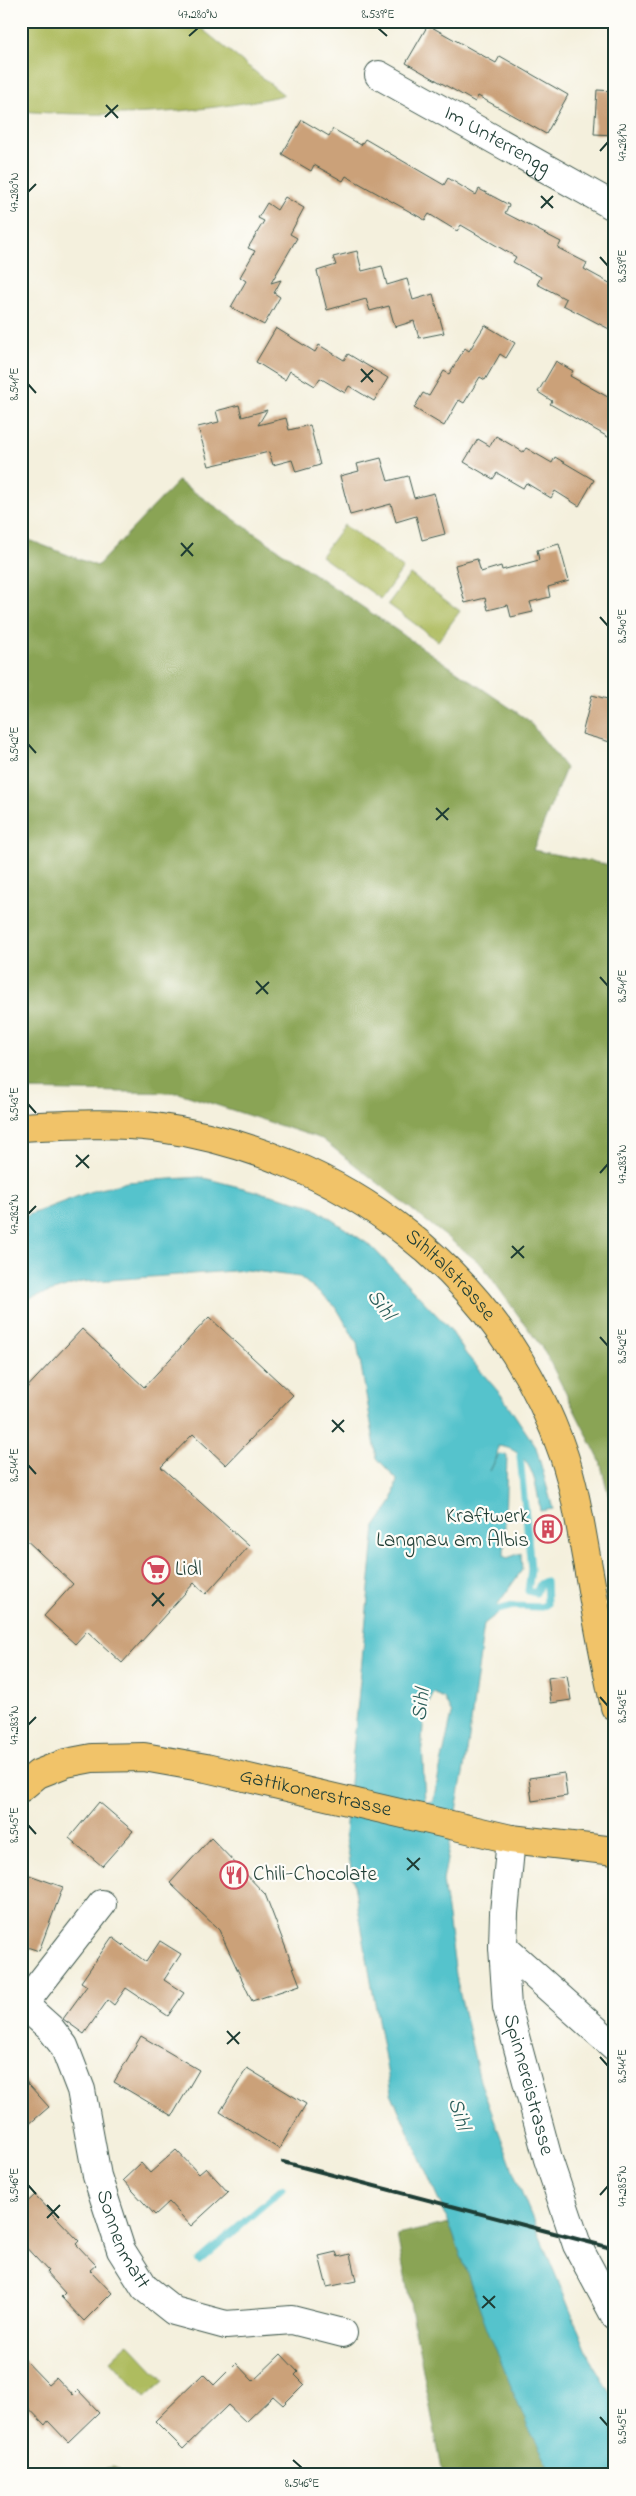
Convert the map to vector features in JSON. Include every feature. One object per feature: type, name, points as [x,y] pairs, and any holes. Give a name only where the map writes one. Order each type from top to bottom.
[{"type":"main road","name":"Sihltalstrasse","points":[[21,1127],[92,1124],[140,1126],[194,1134],[253,1150],[301,1167],[357,1197],[405,1232],[442,1265],[475,1300],[506,1341],[534,1387],[556,1433],[574,1495],[615,1707]]},
{"type":"main road","name":"Gattikonerstrasse","points":[[21,1788],[38,1774],[66,1763],[92,1758],[144,1757],[206,1768],[511,1839],[615,1851]]},
{"type":"street","name":"Im Unterrengg","points":[[379,75],[615,207]]},
{"type":"street","name":"Spinnereistrasse","points":[[511,1839],[503,1947],[507,2007],[548,2159],[578,2246],[615,2316]]},
{"type":"street","points":[[23,2003],[102,1904]]},
{"type":"street","points":[[503,1947],[615,2047]]},
{"type":"street","name":"Sonnenmatt","points":[[23,2003],[50,2028],[64,2046],[81,2090],[97,2176],[121,2250],[145,2288],[174,2311],[226,2326],[292,2320],[342,2333]]},
{"type":"green space","points":[[21,21],[192,21],[284,95],[219,106],[153,113],[87,114],[21,111]]},
{"type":"green space","points":[[178,481],[528,720],[566,768],[533,850],[615,866],[615,1522],[600,1461],[545,1352],[481,1264],[322,1139],[179,1093],[21,1090],[21,537],[97,566]]},
{"type":"green space","points":[[344,525],[403,568],[381,599],[321,556]]},
{"type":"green space","points":[[410,574],[460,611],[438,641],[388,604]]},
{"type":"green space","points":[[449,2223],[510,2382],[554,2475],[443,2475],[397,2235]]},
{"type":"green space","points":[[128,2343],[164,2381],[145,2398],[110,2360]]},
{"type":"green space","points":[[113,2467],[127,2475],[80,2475],[81,2473]]},
{"type":"water","name":"Sihl","points":[[200,1177],[310,1205],[371,1246],[450,1329],[466,1354],[502,1396],[536,1447],[553,1509],[540,1511],[534,1479],[530,1469],[518,1453],[498,1446],[497,1456],[490,1471],[499,1454],[507,1455],[504,1556],[507,1558],[521,1553],[522,1570],[498,1604],[497,1614],[484,1624],[467,1752],[443,1881],[457,1982],[480,2081],[517,2181],[591,2361],[615,2402],[615,2475],[554,2475],[527,2425],[487,2328],[449,2223],[391,2093],[345,1834],[375,1527],[392,1502],[397,1480],[377,1458],[357,1343],[336,1307],[300,1277],[246,1270],[82,1282],[21,1301],[21,1218],[89,1192],[127,1182]],"holes":[[[434,1693],[444,1698],[452,1714],[433,1801],[425,1803],[422,1741],[424,1711]]]},
{"type":"building","points":[[428,25],[496,63],[500,56],[568,95],[546,134],[478,96],[475,102],[406,63]]},
{"type":"building","points":[[597,90],[615,91],[615,135],[594,134]]},
{"type":"building","points":[[302,120],[329,136],[333,129],[361,145],[365,139],[444,185],[448,178],[476,195],[479,189],[509,205],[505,213],[561,242],[558,248],[587,263],[584,269],[615,286],[615,332],[563,305],[566,299],[537,284],[541,277],[513,262],[516,257],[461,225],[457,231],[429,214],[425,220],[346,176],[343,181],[314,165],[311,171],[282,154]]},
{"type":"building","points":[[285,197],[304,208],[290,234],[297,238],[271,283],[281,280],[274,293],[280,297],[264,325],[231,307],[246,281],[240,277],[255,251],[248,248],[264,221],[258,218],[267,203],[277,210]]},
{"type":"building","points":[[357,251],[362,271],[382,266],[387,285],[407,279],[413,300],[433,294],[444,333],[419,338],[414,321],[395,327],[389,306],[370,311],[366,299],[327,310],[317,271],[336,265],[333,257]]},
{"type":"building","points":[[485,325],[515,343],[506,358],[500,354],[485,380],[480,377],[464,403],[459,400],[444,426],[414,408],[423,393],[429,396],[444,371],[449,374],[465,348],[469,351]]},
{"type":"building","points":[[276,328],[315,352],[319,345],[344,360],[348,354],[388,378],[374,401],[349,386],[345,393],[320,378],[315,386],[290,371],[285,380],[256,362]]},
{"type":"building","points":[[556,361],[573,371],[570,376],[615,401],[615,441],[550,404],[552,401],[538,392]]},
{"type":"building","points":[[239,405],[242,417],[267,410],[258,425],[286,418],[289,430],[310,425],[320,465],[296,472],[292,460],[273,465],[269,452],[209,466],[198,427],[219,422],[216,411]]},
{"type":"building","points":[[496,436],[523,452],[526,448],[552,463],[555,457],[594,480],[579,506],[555,491],[551,498],[526,483],[523,488],[497,473],[493,479],[464,462],[478,439],[490,446]]},
{"type":"building","points":[[381,458],[388,481],[408,476],[414,498],[434,493],[445,534],[422,540],[416,516],[396,522],[391,504],[350,515],[340,476],[359,471],[357,464]]},
{"type":"building","points":[[559,544],[569,581],[548,587],[550,597],[530,602],[533,612],[511,617],[508,605],[488,610],[485,598],[465,603],[455,565],[477,559],[481,572],[501,566],[502,570],[539,560],[537,550]]},
{"type":"building","points":[[592,695],[615,701],[615,739],[611,738],[610,742],[582,734]]},
{"type":"building","points":[[209,1317],[293,1395],[226,1465],[193,1434],[161,1467],[249,1546],[206,1594],[194,1583],[122,1663],[87,1631],[75,1644],[44,1616],[73,1584],[21,1535],[21,1394],[82,1329],[144,1387]]},
{"type":"building","points":[[567,1675],[571,1700],[551,1703],[548,1678]]},
{"type":"building","points":[[564,1773],[567,1796],[532,1801],[529,1778]]},
{"type":"building","points":[[99,1802],[133,1831],[102,1866],[69,1838]]},
{"type":"building","points":[[211,1838],[265,1894],[300,1985],[252,2001],[219,1930],[170,1883]]},
{"type":"building","points":[[21,1872],[63,1887],[39,1951],[21,1945]]},
{"type":"building","points":[[112,1937],[146,1962],[160,1941],[181,1954],[164,1980],[184,1993],[168,2016],[126,1988],[114,2005],[108,2000],[84,2034],[63,2019],[87,1986],[81,1982]]},
{"type":"building","points":[[141,2036],[199,2070],[172,2116],[114,2082]]},
{"type":"building","points":[[247,2068],[306,2104],[279,2149],[220,2112]]},
{"type":"building","points":[[21,2076],[49,2107],[21,2131]]},
{"type":"building","points":[[176,2150],[199,2174],[206,2168],[228,2192],[191,2226],[169,2202],[155,2215],[123,2180],[141,2163],[150,2173]]},
{"type":"building","points":[[35,2195],[79,2241],[76,2244],[96,2265],[90,2270],[112,2293],[84,2321],[61,2297],[65,2293],[46,2272],[48,2271],[21,2242],[21,2208]]},
{"type":"building","points":[[336,2252],[338,2257],[350,2254],[356,2281],[327,2287],[319,2256]]},
{"type":"building","points":[[281,2354],[298,2372],[295,2375],[304,2384],[283,2405],[273,2396],[246,2422],[228,2405],[183,2449],[155,2421],[203,2374],[214,2385],[236,2363],[253,2381]]},
{"type":"building","points":[[21,2356],[48,2384],[56,2377],[73,2395],[78,2390],[99,2412],[68,2442],[48,2421],[45,2425],[21,2400]]},
{"type":"waterway","points":[[490,1612],[513,1606],[541,1607],[547,1604],[546,1581],[540,1584],[536,1593],[528,1591],[531,1569],[520,1456]]},
{"type":"waterway","points":[[199,2261],[282,2189]]},
{"type":"railway","points":[[283,2162],[615,2249]]},
{"type":"place","name":"Kraftwerk Langnau am Albis","points":[[548,1529]]},
{"type":"place","name":"Lidl","points":[[156,1570]]},
{"type":"place","name":"Chili-Chocolate","points":[[234,1875]]}]
